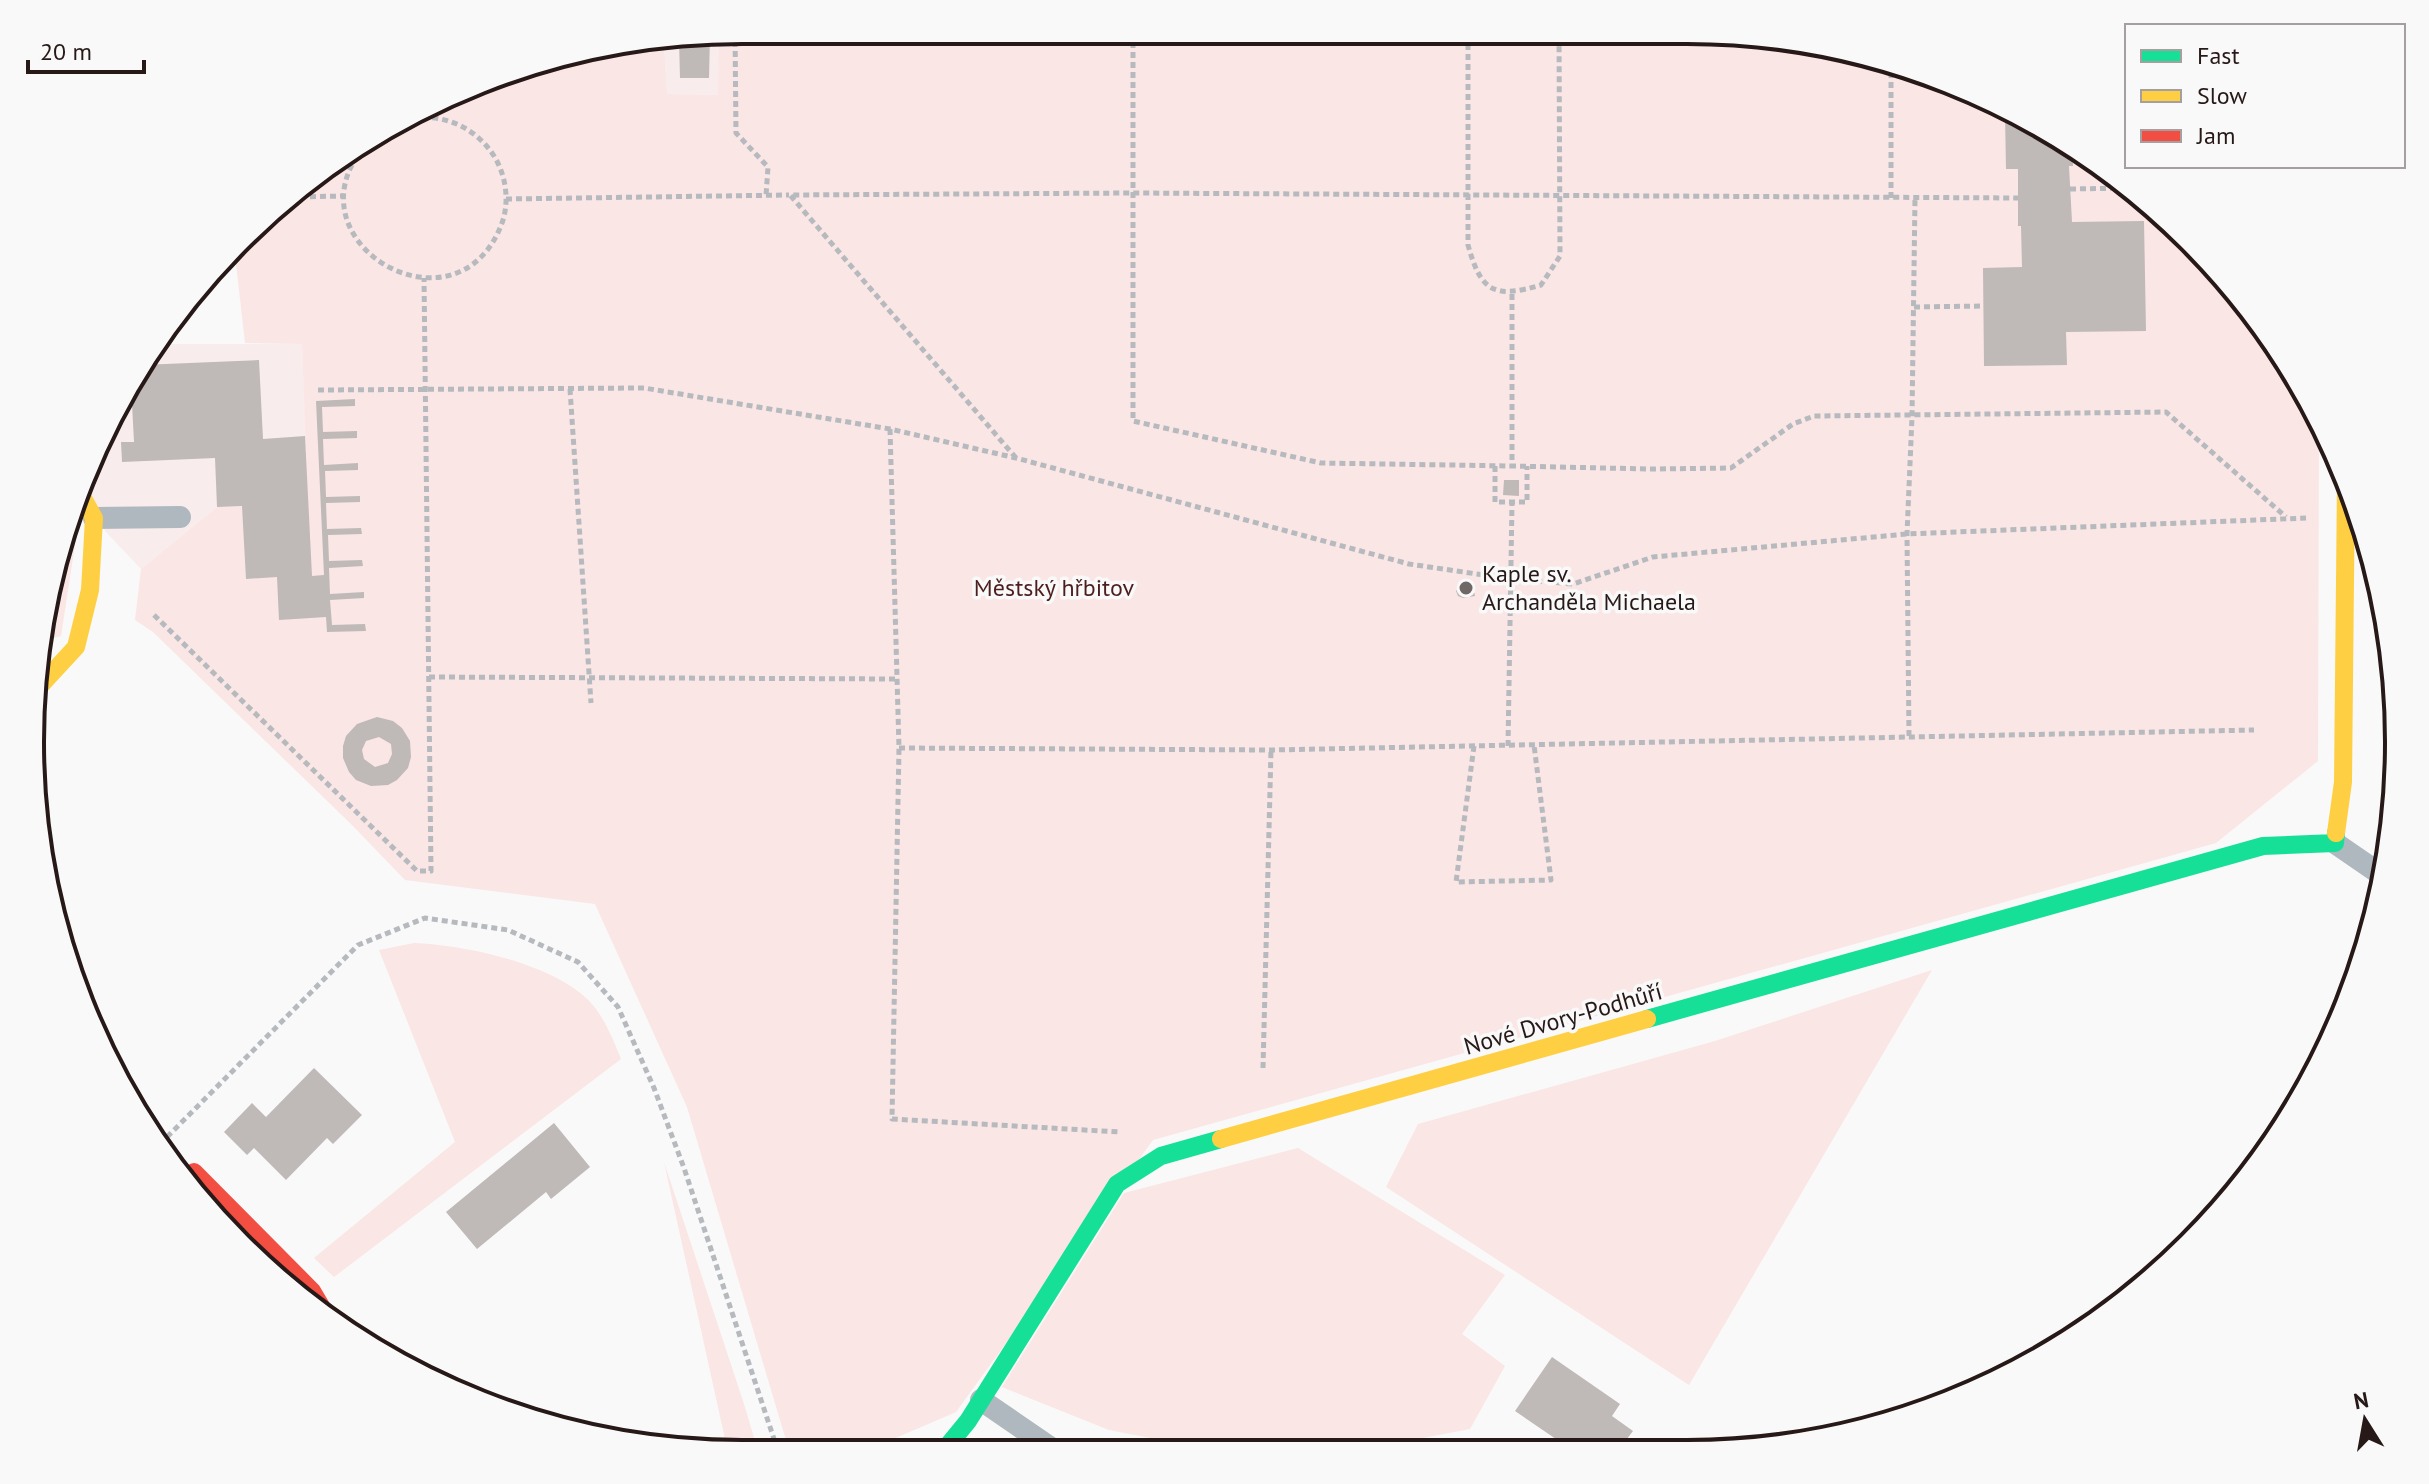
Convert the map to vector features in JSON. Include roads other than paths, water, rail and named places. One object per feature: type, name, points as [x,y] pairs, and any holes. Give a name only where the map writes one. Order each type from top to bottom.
[{"type":"street","points":[[47,678],[76,647],[90,590],[94,518],[86,504]]},
{"type":"street","points":[[2335,843],[2343,782],[2346,513]]},
{"type":"street","name":"Nové Dvory-Podhůří","points":[[952,1440],[981,1400],[1117,1184],[1161,1156],[2263,846],[2335,843]]},
{"type":"street","points":[[194,1172],[313,1293]]},
{"type":"lane","points":[[94,518],[180,517]]},
{"type":"lane","points":[[2335,843],[2373,869]]},
{"type":"lane","points":[[981,1400],[1039,1440]]},
{"type":"place","name":"Kaple sv. Archanděla Michaela","points":[[1466,588]]},
{"type":"park label","name":"Městský hřbitov","points":[[1054,588]]}]
